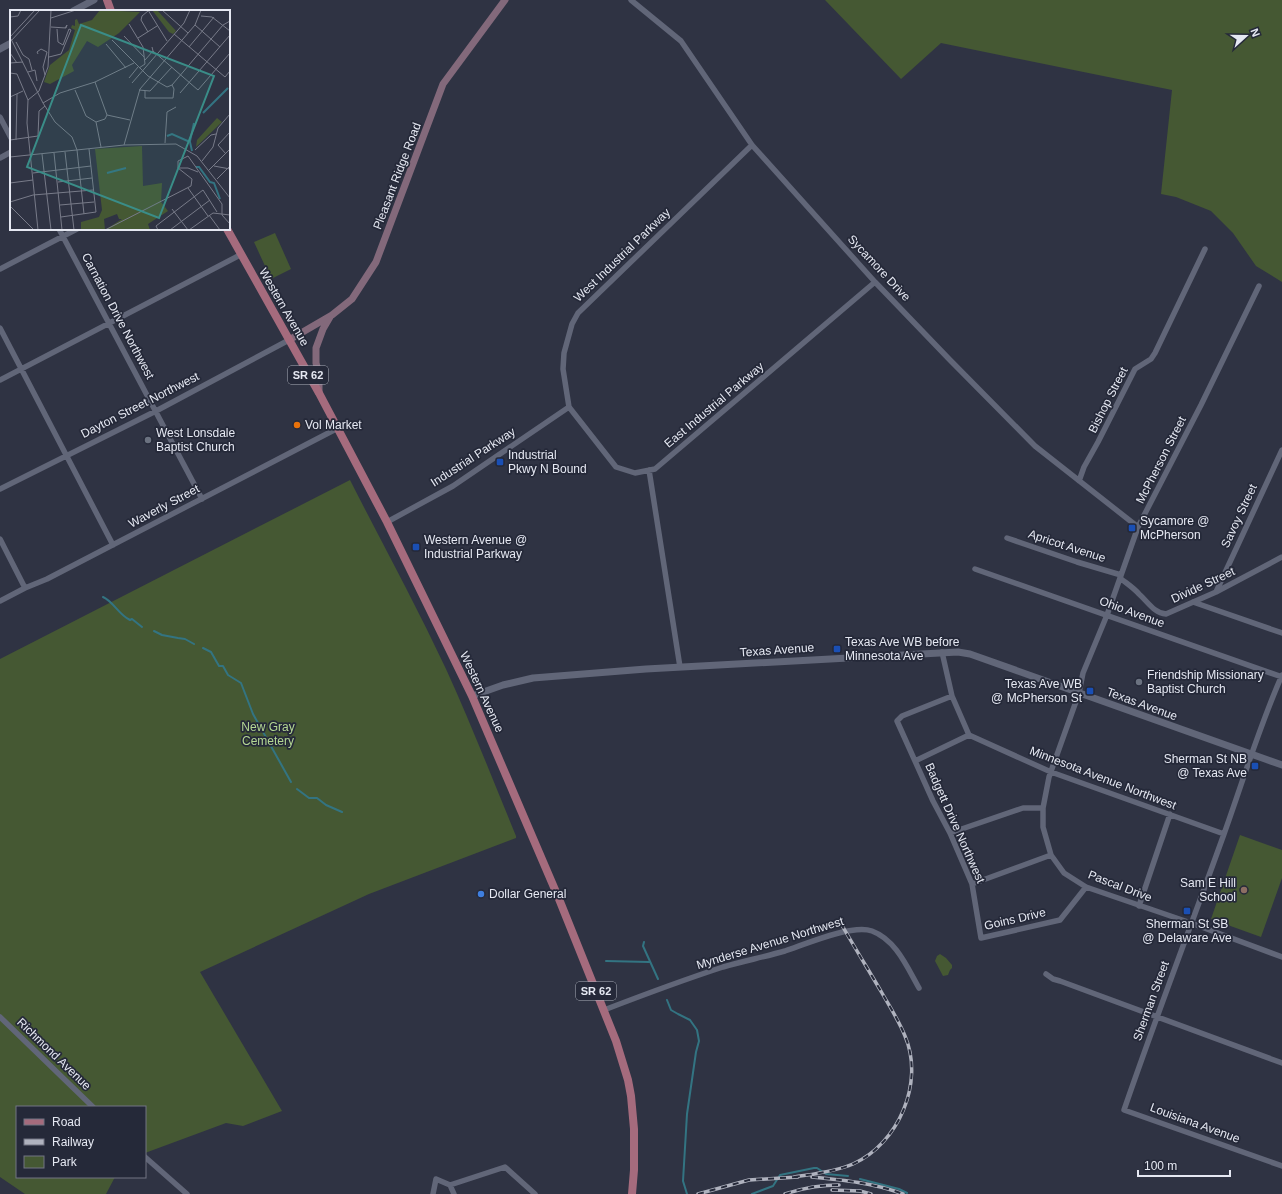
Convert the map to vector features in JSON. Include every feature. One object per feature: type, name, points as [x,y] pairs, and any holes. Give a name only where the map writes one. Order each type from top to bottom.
[{"type":"main road","points":[[106,0],[111,10]]},
{"type":"main road","name":"Pleasant Ridge Road","points":[[289,340],[332,315],[352,299],[376,262],[443,84],[504,0]]},
{"type":"main road","name":"Western Avenue","points":[[228,230],[240,255],[319,393],[387,522],[472,696],[559,899],[616,1041],[629,1086],[633,1112],[635,1150],[632,1194]]},
{"type":"main road","points":[[319,393],[319,374],[316,363],[316,348],[323,329],[332,315]]},
{"type":"street","points":[[75,10],[94,0]]},
{"type":"street","name":"Sycamore Drive","points":[[631,0],[681,41],[752,145],[876,282],[1035,446],[1138,527]]},
{"type":"street","points":[[0,49],[10,44]]},
{"type":"street","points":[[0,117],[10,136]]},
{"type":"street","name":"West Industrial Parkway","points":[[569,407],[563,369],[564,353],[572,324],[578,313],[752,145]]},
{"type":"street","points":[[0,158],[10,153]]},
{"type":"street","name":"Carnation Drive Northwest","points":[[60,230],[202,499]]},
{"type":"street","points":[[0,269],[75,230]]},
{"type":"street","name":"Bishop Street","points":[[1079,481],[1084,467],[1135,369],[1151,359],[1155,354],[1204,249]]},
{"type":"street","points":[[0,380],[240,255]]},
{"type":"street","name":"East Industrial Parkway","points":[[569,407],[616,467],[635,473],[655,469],[876,282]]},
{"type":"street","name":"McPherson Street","points":[[1079,693],[1083,673],[1107,615],[1138,527],[1201,406],[1258,286]]},
{"type":"street","points":[[0,328],[114,545]]},
{"type":"street","name":"Dayton Street Northwest","points":[[0,489],[156,411],[289,340]]},
{"type":"street","name":"Industrial Parkway","points":[[387,522],[453,486],[569,407]]},
{"type":"street","name":"Waverly Street","points":[[0,601],[25,588],[46,580],[338,428]]},
{"type":"street","name":"Savoy Street","points":[[1216,592],[1282,450]]},
{"type":"street","points":[[649,470],[680,667]]},
{"type":"street","name":"Apricot Avenue","points":[[1007,538],[1120,576]]},
{"type":"street","points":[[0,539],[25,588]]},
{"type":"street","name":"Divide Street","points":[[1120,576],[1139,593],[1151,607],[1160,614],[1166,614],[1216,592],[1282,557]]},
{"type":"street","name":"Ohio Avenue","points":[[975,569],[1282,677]]},
{"type":"street","points":[[1193,602],[1282,633]]},
{"type":"street","points":[[915,761],[969,735],[952,696],[942,652]]},
{"type":"street","name":"Texas Avenue","points":[[472,696],[503,685],[533,678],[680,667],[958,652],[970,654],[1282,765]]},
{"type":"street","name":"Sherman Street","points":[[1124,1110],[1156,1017],[1224,834],[1250,754],[1264,717],[1282,677]]},
{"type":"street","name":"Pascal Drive","points":[[1079,693],[1051,772],[1043,808],[1043,828],[1051,855],[1064,872],[1086,888],[1282,957]]},
{"type":"street","name":"Badgett Drive Northwest","points":[[952,696],[902,716],[897,720],[933,801],[950,833],[972,884],[981,938]]},
{"type":"street","name":"Minnesota Avenue Northwest","points":[[969,735],[1051,772],[1224,834]]},
{"type":"street","points":[[950,833],[1023,808],[1043,808]]},
{"type":"street","points":[[1139,906],[1170,814]]},
{"type":"street","points":[[972,884],[1051,855]]},
{"type":"street","name":"Goins Drive","points":[[981,938],[1060,920],[1086,888]]},
{"type":"street","name":"Mynderse Avenue Northwest","points":[[604,1010],[724,967],[784,951],[856,929],[870,930],[889,940],[898,951],[919,988]]},
{"type":"street","points":[[1046,974],[1053,979],[1282,1062]]},
{"type":"street","name":"Richmond Avenue","points":[[0,1017],[92,1106]]},
{"type":"street","name":"Louisiana Avenue","points":[[1124,1110],[1282,1166]]},
{"type":"street","points":[[146,1158],[188,1194]]},
{"type":"street","points":[[433,1194],[436,1179],[450,1185],[505,1167],[535,1194]]},
{"type":"street","points":[[450,1185],[454,1194]]},
{"type":"green space","points":[[825,0],[1282,0],[1282,282],[1256,266],[1233,233],[1211,211],[1176,197],[1161,194],[1172,90],[941,43],[901,79]]},
{"type":"green space","points":[[275,233],[291,269],[271,279],[254,242]]},
{"type":"green space","name":"New Gray Cemetery","points":[[350,480],[435,645],[482,752],[516,838],[369,894],[200,972],[282,1111],[243,1126],[226,1123],[146,1153],[146,1106],[16,1106],[16,1178],[114,1178],[106,1194],[25,1194],[0,1177],[0,659]]},
{"type":"green space","name":"Sam E Hill School","points":[[1240,835],[1282,850],[1282,878],[1261,937],[1211,919]]},
{"type":"green space","points":[[940,954],[952,965],[948,975],[943,976],[935,961],[937,956]]},
{"type":"waterway","points":[[103,597],[107,599],[122,615],[130,620],[132,619],[142,627]]},
{"type":"waterway","points":[[154,631],[162,635],[185,639],[194,644]]},
{"type":"waterway","points":[[203,648],[211,652],[219,666],[223,666],[228,675],[241,683],[253,714],[291,782]]},
{"type":"waterway","points":[[297,789],[309,798],[317,798],[326,805],[342,812]]},
{"type":"waterway","points":[[644,942],[643,946],[658,979]]},
{"type":"waterway","points":[[606,961],[649,962]]},
{"type":"waterway","points":[[667,1000],[671,1010],[690,1020],[697,1030],[699,1041],[687,1114],[683,1181],[687,1194]]},
{"type":"waterway","points":[[752,1194],[773,1186],[780,1175],[814,1168],[817,1168],[826,1174],[848,1176]]},
{"type":"waterway","points":[[860,1179],[899,1189],[907,1193]]},
{"type":"railway","points":[[794,1177],[838,1169],[853,1164],[869,1155],[883,1142],[895,1127],[909,1092],[912,1073],[910,1054],[905,1036],[894,1014],[839,920]]},
{"type":"railway","points":[[698,1194],[749,1180],[798,1177]]},
{"type":"railway","points":[[812,1177],[870,1185],[903,1194]]},
{"type":"railway","points":[[785,1194],[812,1187],[839,1185]]},
{"type":"railway","points":[[832,1190],[860,1191],[871,1194]]},
{"type":"place","name":"Vol Market","points":[[297,425]]},
{"type":"place","name":"West Lonsdale Baptist Church","points":[[148,440]]},
{"type":"place","name":"Industrial Pkwy N Bound","points":[[500,462]]},
{"type":"place","name":"Sycamore @ McPherson","points":[[1132,528]]},
{"type":"place","name":"Western Avenue @ Industrial Parkway","points":[[416,547]]},
{"type":"place","name":"Texas Ave WB before Minnesota Ave","points":[[837,649]]},
{"type":"place","name":"Friendship Missionary Baptist Church","points":[[1139,682]]},
{"type":"place","name":"Texas Ave WB @ McPherson St","points":[[1090,691]]},
{"type":"place","name":"Sherman St NB @ Texas Ave","points":[[1255,766]]},
{"type":"place","name":"Sam E Hill School","points":[[1244,890]]},
{"type":"place","name":"Dollar General","points":[[481,894]]},
{"type":"place","name":"Sherman St SB @ Delaware Ave","points":[[1187,911]]}]
